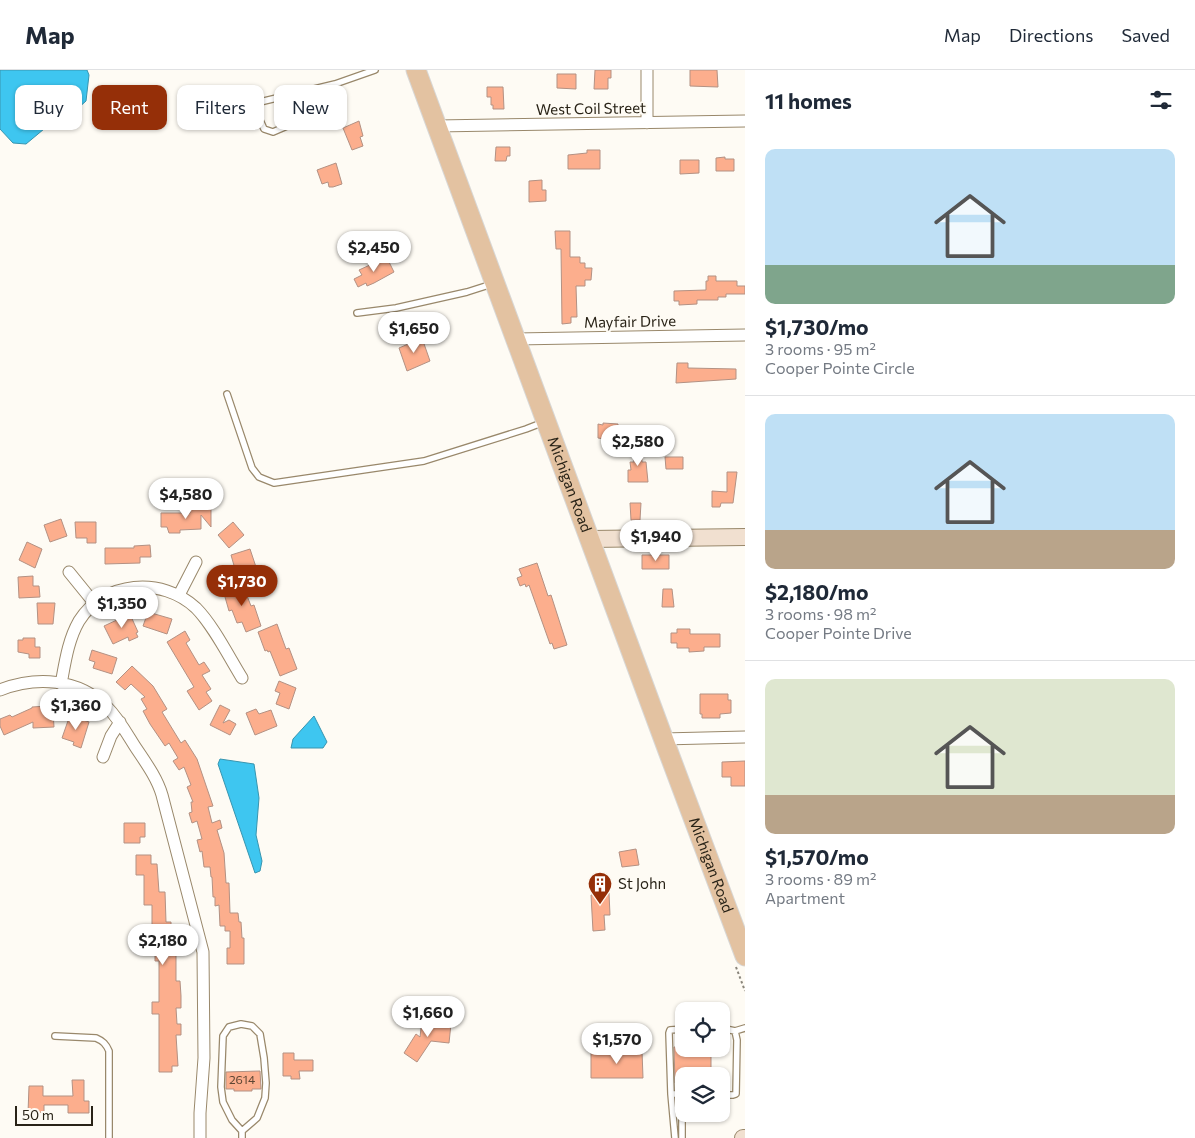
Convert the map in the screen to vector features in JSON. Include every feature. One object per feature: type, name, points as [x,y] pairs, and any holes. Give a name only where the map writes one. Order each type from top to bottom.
[{"type":"main road","name":"Michigan Road","points":[[416,70],[663,739],[743,945]]},
{"type":"street","points":[[647,70],[647,123]]},
{"type":"street","name":"West Coil Street","points":[[437,126],[745,121]]},
{"type":"street","name":"Mayfair Drive","points":[[516,339],[745,335]]},
{"type":"street","points":[[590,540],[745,537]]},
{"type":"street","points":[[179,595],[196,562]]},
{"type":"street","points":[[69,572],[95,604]]},
{"type":"street","points":[[61,684],[74,631],[82,617],[95,604],[116,591],[145,586],[179,595],[195,607],[203,616],[242,678]]},
{"type":"street","points":[[0,690],[18,683],[52,681],[79,689],[92,696],[107,707],[120,722],[155,778],[161,792],[202,946],[204,964],[204,1058],[200,1138]]},
{"type":"street","points":[[103,757],[110,736],[120,722]]},
{"type":"street","points":[[663,739],[745,737]]},
{"type":"lane","points":[[328,85],[375,70]]},
{"type":"lane","points":[[306,92],[287,126],[273,132],[264,130],[256,111],[260,102],[306,92]]},
{"type":"lane","points":[[357,313],[396,308],[467,292],[495,282]]},
{"type":"lane","points":[[226,394],[252,468],[258,477],[274,483],[424,461],[546,422]]},
{"type":"lane","points":[[241,1024],[252,1026],[260,1034],[266,1083],[265,1098],[257,1118],[242,1135],[222,1102],[221,1087],[223,1036],[229,1027],[241,1024]]},
{"type":"lane","points":[[730,1030],[735,1031],[745,1028]]},
{"type":"lane","points":[[675,1030],[670,1030],[669,1033],[675,1138]]},
{"type":"lane","points":[[730,1095],[736,1094],[737,1091],[737,1040],[735,1031]]},
{"type":"lane","points":[[55,1036],[96,1038],[106,1046],[108,1051],[109,1138]]},
{"type":"lane","points":[[682,1122],[682,1138]]},
{"type":"water","points":[[0,70],[87,70],[89,75],[86,101],[82,105],[82,85],[15,85],[15,130],[43,130],[26,144],[13,143],[0,129]]},
{"type":"water","points":[[314,716],[327,742],[323,748],[291,748],[293,739]]},
{"type":"water","points":[[220,759],[254,764],[259,798],[256,835],[262,861],[260,871],[255,873],[218,764]]},
{"type":"building","points":[[595,70],[611,70],[611,78],[608,78],[608,89],[594,89]]},
{"type":"building","points":[[690,70],[717,70],[718,87],[690,86]]},
{"type":"building","points":[[557,74],[576,74],[576,89],[557,88]]},
{"type":"building","points":[[487,87],[503,87],[504,109],[493,109],[491,97],[487,97]]},
{"type":"building","points":[[359,121],[363,136],[360,137],[363,146],[352,150],[344,130],[347,130],[347,126]]},
{"type":"building","points":[[496,147],[510,147],[510,156],[507,156],[506,161],[495,161]]},
{"type":"building","points":[[587,150],[600,150],[600,169],[568,169],[568,155],[587,153]]},
{"type":"building","points":[[725,157],[725,159],[734,159],[734,171],[716,171],[716,158]]},
{"type":"building","points":[[680,160],[699,160],[699,173],[680,174]]},
{"type":"building","points":[[336,163],[342,184],[329,187],[328,182],[322,184],[317,170]]},
{"type":"building","points":[[542,180],[542,190],[546,190],[546,201],[529,202],[529,181]]},
{"type":"building","points":[[555,231],[570,231],[570,257],[580,257],[580,263],[585,263],[585,268],[592,268],[591,280],[585,280],[585,286],[576,286],[577,317],[571,317],[571,323],[562,324],[561,249],[556,249]]},
{"type":"building","points":[[383,259],[384,262],[388,260],[394,272],[367,286],[366,283],[358,287],[354,279],[362,275],[359,270]]},
{"type":"building","points":[[708,276],[716,276],[716,281],[737,281],[737,286],[745,286],[745,294],[726,294],[726,297],[718,297],[718,300],[697,300],[697,304],[679,305],[679,301],[674,301],[674,291],[706,290]]},
{"type":"building","points":[[422,338],[430,361],[407,371],[399,348]]},
{"type":"building","points":[[677,363],[688,363],[688,368],[736,369],[736,379],[676,383]]},
{"type":"building","points":[[603,423],[618,424],[617,441],[598,438],[598,424],[603,425]]},
{"type":"building","points":[[633,427],[649,427],[649,441],[633,442]]},
{"type":"building","points":[[633,445],[641,445],[642,462],[646,462],[648,482],[628,482],[628,470],[631,470],[630,462],[634,462]]},
{"type":"building","points":[[665,457],[683,457],[683,469],[666,469]]},
{"type":"building","points":[[727,472],[737,472],[733,503],[721,503],[720,507],[712,507],[712,491],[727,492]]},
{"type":"building","points":[[630,503],[641,503],[640,520],[631,520]]},
{"type":"building","points":[[211,508],[211,527],[201,515],[201,529],[180,530],[180,533],[169,533],[167,527],[161,527],[161,513],[190,513],[190,509]]},
{"type":"building","points":[[61,519],[67,536],[50,542],[44,525]]},
{"type":"building","points":[[75,522],[96,522],[96,543],[87,543],[87,538],[76,538]]},
{"type":"building","points":[[233,522],[244,535],[229,548],[218,535]]},
{"type":"building","points":[[27,542],[42,549],[35,568],[19,560]]},
{"type":"building","points":[[150,545],[151,557],[140,557],[140,563],[105,564],[105,548],[134,548],[134,546]]},
{"type":"building","points":[[250,549],[257,570],[242,575],[240,567],[235,569],[231,555]]},
{"type":"building","points":[[642,555],[669,555],[669,569],[642,569]]},
{"type":"building","points":[[537,563],[548,596],[551,595],[567,645],[554,649],[552,643],[550,644],[529,585],[526,587],[525,584],[520,586],[517,578],[522,576],[519,569]]},
{"type":"building","points":[[33,576],[33,586],[39,586],[40,597],[19,598],[18,577]]},
{"type":"building","points":[[242,583],[251,606],[254,605],[261,626],[246,632],[242,622],[237,623],[232,610],[229,611],[223,590]]},
{"type":"building","points":[[663,589],[672,589],[674,607],[662,607]]},
{"type":"building","points":[[37,603],[55,603],[53,624],[38,624]]},
{"type":"building","points":[[129,612],[138,632],[136,633],[138,637],[129,641],[128,637],[113,644],[104,626]]},
{"type":"building","points":[[148,612],[172,619],[167,634],[143,626]]},
{"type":"building","points":[[277,624],[286,649],[289,648],[297,669],[280,676],[270,651],[265,651],[258,632]]},
{"type":"building","points":[[677,629],[690,629],[690,634],[720,634],[720,647],[704,647],[704,651],[689,652],[689,648],[677,648],[677,643],[671,643],[671,633],[677,633]]},
{"type":"building","points":[[185,631],[190,640],[186,643],[199,665],[204,662],[210,671],[202,675],[211,689],[206,692],[212,701],[199,710],[187,691],[194,687],[167,642]]},
{"type":"building","points":[[23,638],[35,638],[35,647],[40,647],[40,658],[29,658],[29,654],[18,652],[18,640],[23,640]]},
{"type":"building","points":[[92,650],[117,658],[112,674],[93,668],[95,662],[89,660]]},
{"type":"building","points":[[132,666],[153,686],[167,709],[162,712],[181,743],[185,740],[197,759],[213,806],[208,807],[212,823],[220,820],[222,828],[217,830],[224,853],[226,883],[229,883],[230,913],[238,913],[239,922],[241,922],[242,938],[244,938],[244,964],[227,964],[227,948],[230,948],[230,931],[225,931],[225,926],[220,926],[219,905],[215,906],[210,867],[204,867],[202,851],[200,852],[197,840],[202,839],[197,821],[192,823],[189,813],[192,812],[191,802],[193,802],[187,787],[191,785],[184,767],[179,770],[173,761],[178,758],[169,743],[165,746],[150,724],[143,711],[147,709],[141,699],[145,697],[131,684],[125,690],[116,682]]},
{"type":"building","points":[[279,681],[296,688],[289,709],[276,704],[280,693],[275,691]]},
{"type":"building","points":[[700,694],[728,694],[728,700],[731,700],[731,713],[720,714],[720,718],[702,718],[702,714],[700,714]]},
{"type":"building","points":[[220,705],[230,710],[223,723],[229,720],[236,724],[230,735],[210,725]]},
{"type":"building","points":[[47,706],[47,712],[53,712],[54,727],[33,728],[33,722],[4,735],[0,726],[0,719],[10,715],[12,717],[32,707]]},
{"type":"building","points":[[256,709],[259,714],[271,710],[277,726],[255,735],[246,713]]},
{"type":"building","points":[[70,715],[89,722],[81,748],[73,745],[74,742],[62,738]]},
{"type":"building","points":[[745,761],[745,786],[731,786],[731,777],[722,777],[722,762]]},
{"type":"building","points":[[124,823],[145,823],[145,837],[140,837],[140,843],[124,843]]},
{"type":"building","points":[[636,849],[639,865],[622,867],[619,852]]},
{"type":"building","points":[[136,855],[151,855],[151,864],[157,864],[159,892],[165,892],[166,922],[171,922],[171,951],[176,951],[176,981],[180,981],[181,1008],[176,1008],[177,1024],[181,1024],[181,1035],[176,1035],[178,1066],[172,1066],[172,1072],[159,1072],[159,1014],[152,1014],[152,1002],[159,1002],[159,961],[155,961],[155,932],[152,932],[152,905],[144,905],[144,875],[136,875]]},
{"type":"building","name":"St John","points":[[609,893],[610,915],[604,915],[605,930],[593,931],[591,895]]},
{"type":"building","points":[[422,1020],[451,1024],[449,1043],[431,1041],[417,1062],[404,1053],[416,1034],[420,1037]]},
{"type":"building","points":[[674,1047],[675,1057],[711,1057],[711,1067],[675,1067],[675,1083]]},
{"type":"building","points":[[591,1051],[642,1051],[643,1078],[591,1078]]},
{"type":"building","points":[[283,1053],[294,1053],[294,1060],[313,1060],[313,1071],[299,1071],[300,1079],[291,1079],[291,1076],[283,1076]]},
{"type":"building","points":[[260,1071],[261,1089],[234,1091],[234,1089],[226,1089],[226,1072]]},
{"type":"building","points":[[72,1080],[84,1080],[84,1101],[89,1101],[89,1113],[68,1113],[68,1105],[44,1105],[44,1112],[28,1113],[29,1086],[43,1086],[43,1096],[73,1096]]},
{"type":"place","name":"St John","points":[[600,905]]}]
